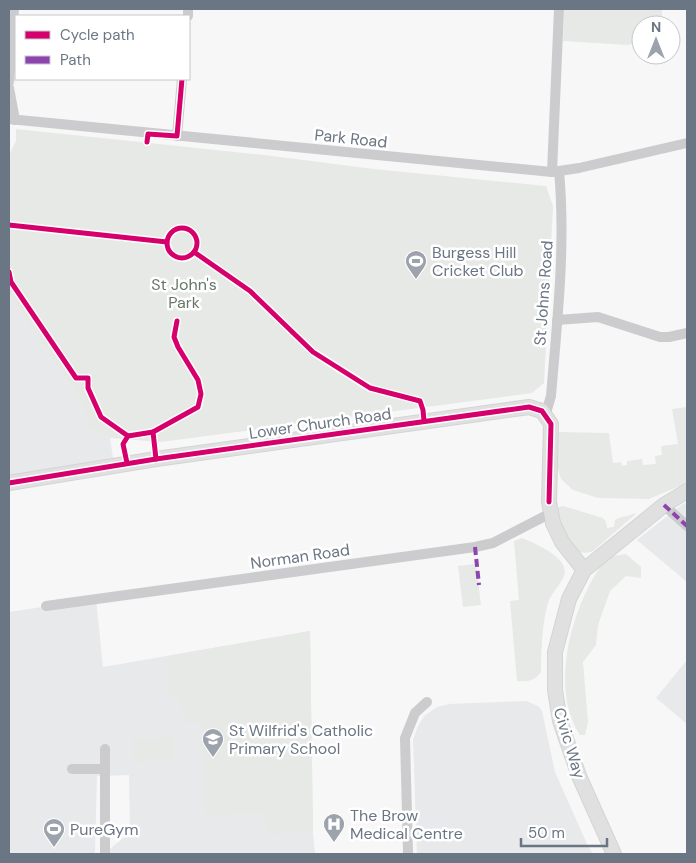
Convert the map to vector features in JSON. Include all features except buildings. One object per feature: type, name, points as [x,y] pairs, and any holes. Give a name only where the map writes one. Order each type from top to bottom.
[{"type":"street","points":[[9,82],[14,9]]},
{"type":"street","name":"St Johns Road","points":[[546,416],[551,396],[562,244],[562,195],[556,172],[559,9]]},
{"type":"street","points":[[177,136],[182,80]]},
{"type":"street","points":[[9,88],[12,120]]},
{"type":"street","name":"Park Road","points":[[12,120],[556,172],[687,143]]},
{"type":"street","points":[[557,320],[598,317],[660,337],[687,333]]},
{"type":"street","name":"Lower Church Road","points":[[9,483],[146,460],[529,407],[542,411],[546,416]]},
{"type":"street","points":[[546,416],[551,424],[549,502],[553,523],[562,542],[584,570],[664,505],[687,491]]},
{"type":"street","points":[[664,505],[687,526]]},
{"type":"street","name":"Norman Road","points":[[46,606],[474,547],[493,543],[551,513]]},
{"type":"street","name":"Civic Way","points":[[584,570],[569,599],[561,626],[555,652],[555,690],[560,721],[570,753],[614,854]]},
{"type":"street","points":[[408,854],[405,738],[415,713],[427,702]]},
{"type":"street","points":[[105,749],[105,854]]},
{"type":"street","points":[[72,769],[105,769]]},
{"type":"shaded area","points":[[9,295],[79,398],[89,426],[110,438],[114,465],[9,483]]},
{"type":"shaded area","points":[[684,503],[687,505],[687,582],[637,540]]},
{"type":"shaded area","name":"St Wilfrid's Catholic Primary School","points":[[96,599],[103,667],[310,631],[313,832],[315,854],[110,854],[110,849],[130,832],[129,775],[97,776],[95,854],[9,854],[9,612]]},
{"type":"shaded area","points":[[687,660],[687,724],[656,698]]},
{"type":"shaded area","points":[[526,701],[538,706],[542,711],[555,772],[593,854],[417,854],[413,740],[424,716],[437,707],[449,704]]},
{"type":"green space","points":[[564,9],[662,9],[662,15],[631,15],[631,44],[563,41]]},
{"type":"green space","name":"St John's Park","points":[[16,129],[546,186],[553,206],[544,383],[532,393],[161,442],[110,438],[89,427],[79,398],[9,295],[9,155],[16,141]]},
{"type":"green space","points":[[687,407],[687,483],[649,499],[598,498],[573,490],[561,479],[557,466],[558,432],[609,433],[613,463],[621,462],[622,466],[627,465],[627,461],[642,459],[643,465],[656,464],[655,456],[662,455],[661,446],[678,444],[672,409]]},
{"type":"green space","points":[[563,506],[603,518],[607,528],[614,527],[615,520],[619,518],[637,513],[593,551],[584,553],[572,547],[563,533],[556,509]]},
{"type":"green space","points":[[522,538],[557,557],[565,569],[564,576],[547,606],[542,639],[541,672],[531,680],[517,681],[510,601],[519,600],[514,541]]},
{"type":"green space","points":[[626,554],[641,567],[641,578],[626,576],[610,591],[598,625],[596,645],[583,662],[588,722],[585,735],[580,735],[572,719],[567,701],[565,681],[569,642],[574,622],[595,574],[609,559]]},
{"type":"green space","points":[[476,564],[481,605],[463,607],[458,566]]},
{"type":"green space","points":[[310,631],[313,832],[267,834],[265,813],[205,815],[202,723],[184,723],[181,697],[168,696],[167,656]]},
{"type":"green space","points":[[172,737],[174,759],[135,762],[133,740]]},
{"type":"marked path","points":[[664,505],[687,526]]},
{"type":"marked path","points":[[475,547],[479,585]]},
{"type":"cycle path","points":[[147,142],[148,134],[177,136],[182,80]]},
{"type":"cycle path","points":[[9,225],[167,242]]},
{"type":"cycle path","points":[[182,228],[188,229],[196,237],[197,243],[196,249],[188,257],[182,258],[176,257],[168,249],[167,243],[168,237],[176,229],[182,228]]},
{"type":"cycle path","points":[[194,252],[250,291],[313,352],[370,388],[420,401],[424,421]]},
{"type":"cycle path","points":[[9,272],[11,282],[76,378],[88,378],[88,388],[101,417],[128,436]]},
{"type":"cycle path","points":[[153,432],[198,407],[201,394],[198,380],[174,337],[177,321]]},
{"type":"cycle path","points":[[9,483],[156,459],[529,407],[542,411],[551,424],[549,502]]},
{"type":"cycle path","points":[[127,463],[123,444],[128,436],[153,432],[156,459]]},
{"type":"place","name":"Burgess Hill Cricket Club","points":[[416,280]]},
{"type":"place","name":"St Wilfrid's Catholic Primary School","points":[[213,758]]},
{"type":"place","name":"The Brow Medical Centre","points":[[334,843]]},
{"type":"place","name":"PureGym","points":[[54,848]]}]
